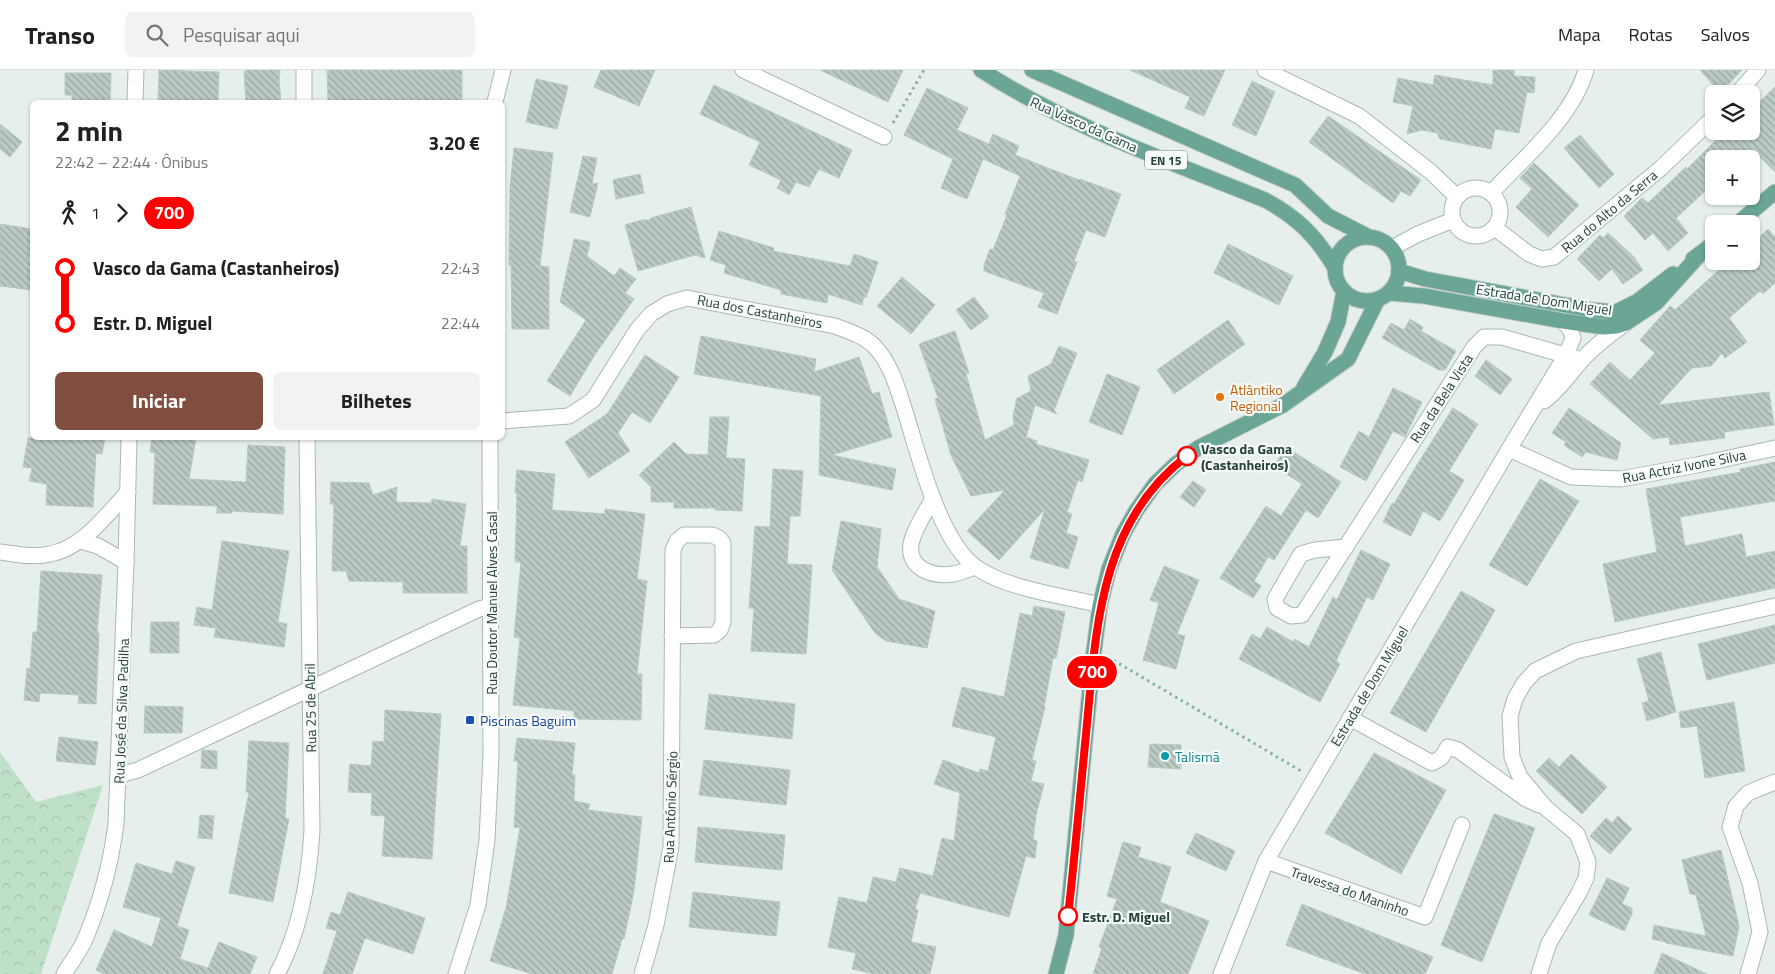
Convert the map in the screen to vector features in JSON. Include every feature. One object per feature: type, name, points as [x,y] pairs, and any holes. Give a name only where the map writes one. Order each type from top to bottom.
[{"type":"main road","name":"Rua Vasco da Gama","points":[[982,70],[1014,92],[1059,115],[1266,200],[1286,212],[1310,232],[1326,251],[1335,268]]},
{"type":"main road","name":"Rua Vasco da Gama","points":[[1032,70],[1295,185],[1328,216],[1369,237]]},
{"type":"main road","points":[[1748,215],[1775,192]]},
{"type":"main road","points":[[1056,974],[1066,935],[1100,605],[1110,569],[1123,534],[1155,484],[1176,464],[1198,448],[1281,406],[1348,358],[1384,296],[1395,286],[1399,271],[1396,255],[1385,242],[1369,237],[1359,238],[1350,242],[1342,249],[1337,258],[1335,268],[1339,284],[1351,297],[1360,300],[1369,301],[1384,296]]},
{"type":"main road","name":"Estrada de Dom Miguel","points":[[1399,271],[1426,279],[1592,310],[1616,312],[1638,301],[1705,250]]},
{"type":"main road","name":"Estrada de Dom Miguel","points":[[1384,296],[1424,296],[1604,327],[1626,323],[1656,303],[1701,253]]},
{"type":"main road","points":[[1302,390],[1325,352],[1338,322],[1344,291]]},
{"type":"street","points":[[135,100],[136,70]]},
{"type":"street","points":[[304,70],[304,100]]},
{"type":"street","points":[[496,100],[503,70]]},
{"type":"street","points":[[743,70],[884,137]]},
{"type":"street","points":[[1265,70],[1359,116],[1431,172],[1457,197]]},
{"type":"street","points":[[1491,193],[1552,128],[1577,93],[1586,70]]},
{"type":"street","points":[[1745,85],[1758,70]]},
{"type":"street","name":"Rua do Alto da Serra","points":[[1495,228],[1529,254],[1542,259],[1554,258],[1661,168],[1705,126]]},
{"type":"street","points":[[1470,188],[1485,189],[1491,193],[1497,198],[1500,206],[1499,221],[1495,228],[1490,233],[1476,237],[1462,232],[1453,220],[1453,204],[1457,197],[1470,188]]},
{"type":"street","points":[[1392,248],[1418,234],[1453,220]]},
{"type":"street","name":"Rua dos Castanheiros","points":[[505,421],[569,416],[593,400],[637,330],[650,314],[667,304],[687,298],[733,305],[835,326],[857,335],[874,346],[883,357],[895,380],[933,498],[962,555],[985,574],[1003,581],[1100,605]]},
{"type":"street","name":"Estrada de Dom Miguel","points":[[1222,974],[1266,861],[1509,448],[1566,355],[1573,338],[1570,328],[1564,321]]},
{"type":"street","name":"Estrada de Dom Miguel","points":[[1535,408],[1557,392],[1582,360],[1600,341],[1626,323]]},
{"type":"street","name":"Rua da Bela Vista","points":[[1346,547],[1315,550],[1301,554],[1275,599],[1277,608],[1291,616],[1302,614],[1346,547],[1474,347],[1484,337],[1502,337],[1582,360]]},
{"type":"street","name":"Rua José da Silva Padilha","points":[[64,974],[86,939],[112,849],[119,775],[129,440]]},
{"type":"street","name":"Rua 25 de Abril","points":[[277,974],[292,941],[309,872],[312,830],[307,440]]},
{"type":"street","name":"Rua Doutor Manuel Alves Casal","points":[[456,974],[478,905],[487,840],[491,755],[490,440]]},
{"type":"street","name":"Rua Actriz Ivone Silva","points":[[1509,448],[1571,477],[1621,479],[1775,448]]},
{"type":"street","points":[[0,552],[23,555],[51,554],[81,541],[128,492]]},
{"type":"street","points":[[933,498],[912,542],[911,550],[914,561],[928,573],[941,575],[955,574],[975,567]]},
{"type":"street","name":"Rua António Sérgio","points":[[642,974],[656,925],[671,847],[672,636],[674,550],[677,541],[684,536],[712,535],[719,538],[723,543],[723,622],[720,630],[714,635],[672,636]]},
{"type":"street","points":[[81,541],[98,546],[126,562]]},
{"type":"street","points":[[119,775],[138,770],[473,612],[491,606]]},
{"type":"street","points":[[1539,974],[1549,943],[1563,922],[1586,878],[1588,862],[1577,834],[1546,808],[1520,777],[1512,757],[1510,716],[1515,699],[1524,683],[1535,671],[1576,651],[1775,606]]},
{"type":"street","points":[[1350,718],[1432,763],[1441,758],[1448,747],[1458,750],[1526,798],[1546,808]]},
{"type":"street","points":[[1748,974],[1760,932],[1750,883],[1730,827],[1736,806],[1748,793],[1775,782]]},
{"type":"street","name":"Travessa do Maninho","points":[[1266,861],[1425,917],[1462,825]]},
{"type":"path","points":[[893,123],[924,70]]},
{"type":"path","points":[[1094,649],[1314,779]]},
{"type":"green space","points":[[0,752],[36,802],[103,785],[41,974],[0,974]]},
{"type":"building","points":[[159,70],[219,72],[218,100],[158,100]]},
{"type":"building","points":[[246,70],[280,70],[281,100],[246,100],[244,72]]},
{"type":"building","points":[[327,70],[462,70],[462,100],[328,100]]},
{"type":"building","points":[[601,70],[655,70],[639,106],[594,87]]},
{"type":"building","points":[[820,70],[903,70],[888,102]]},
{"type":"building","points":[[1130,70],[1225,70],[1204,116],[1185,108],[1190,97]]},
{"type":"building","points":[[1493,70],[1514,70],[1514,76],[1535,77],[1534,93],[1527,92],[1519,133],[1495,129],[1491,149],[1440,139],[1437,133],[1422,130],[1407,134],[1413,106],[1393,102],[1398,78],[1433,85],[1435,75],[1493,85]]},
{"type":"building","points":[[1700,70],[1742,70],[1728,85],[1713,85]]},
{"type":"building","points":[[65,73],[111,73],[110,100],[72,100],[72,95],[65,95]]},
{"type":"building","points":[[536,79],[568,86],[557,129],[526,122]]},
{"type":"building","points":[[1252,81],[1275,92],[1256,136],[1232,125]]},
{"type":"building","points":[[714,85],[852,150],[839,178],[819,169],[809,187],[796,182],[789,195],[777,188],[781,180],[749,165],[760,142],[700,114]]},
{"type":"building","points":[[1775,87],[1775,172],[1760,157],[1760,150],[1706,150],[1716,140],[1760,140],[1760,101]]},
{"type":"building","points":[[927,88],[968,108],[957,130],[989,144],[993,134],[1019,146],[1015,155],[1121,194],[1105,237],[1086,230],[1074,261],[1077,262],[1057,314],[1038,307],[1044,293],[984,271],[984,265],[990,249],[993,250],[1020,176],[983,159],[967,199],[941,188],[953,159],[904,135]]},
{"type":"building","points":[[1328,116],[1421,180],[1410,196],[1401,191],[1393,203],[1309,142]]},
{"type":"building","points":[[0,124],[22,142],[10,157],[0,149]]},
{"type":"building","points":[[1580,135],[1614,174],[1599,188],[1564,148]]},
{"type":"building","points":[[514,148],[553,153],[540,266],[549,267],[549,329],[512,329],[511,265],[509,265],[510,188]]},
{"type":"building","points":[[1705,151],[1705,191],[1676,218],[1688,233],[1668,251],[1653,233],[1645,240],[1624,216],[1642,198],[1648,203],[1686,167],[1687,169]]},
{"type":"building","points":[[583,156],[597,158],[592,184],[598,183],[590,217],[570,212]]},
{"type":"building","points":[[1534,163],[1579,205],[1548,237],[1516,207],[1532,189],[1520,178]]},
{"type":"building","points":[[640,174],[644,193],[616,199],[613,180]]},
{"type":"building","points":[[691,207],[705,258],[695,255],[638,271],[625,225],[642,220],[649,220],[649,222],[651,218]]},
{"type":"building","points":[[0,224],[30,229],[30,290],[0,286]]},
{"type":"building","points":[[1768,229],[1775,237],[1775,283],[1763,294],[1760,291],[1729,318],[1747,342],[1725,358],[1722,353],[1711,366],[1692,368],[1658,405],[1769,392],[1774,425],[1724,432],[1725,438],[1670,445],[1669,437],[1653,439],[1590,384],[1610,362],[1630,380],[1655,353],[1640,340],[1670,306],[1675,310],[1719,270],[1760,270],[1760,237]]},
{"type":"building","points":[[719,231],[774,248],[773,251],[850,266],[854,254],[878,262],[862,305],[828,294],[827,303],[781,294],[781,290],[724,273],[726,265],[710,260]]},
{"type":"building","points":[[1608,233],[1633,256],[1643,270],[1623,284],[1612,269],[1599,281],[1577,259],[1600,235],[1603,238]]},
{"type":"building","points":[[574,239],[590,242],[587,256],[614,276],[620,268],[636,279],[625,293],[634,299],[594,356],[570,396],[547,381],[586,320],[560,302]]},
{"type":"building","points":[[1228,244],[1293,276],[1279,305],[1214,273]]},
{"type":"building","points":[[902,277],[935,305],[911,334],[877,306]]},
{"type":"building","points":[[974,297],[989,317],[971,330],[956,310]]},
{"type":"building","points":[[1410,319],[1423,327],[1421,331],[1456,351],[1445,370],[1439,370],[1382,338],[1391,323],[1404,330]]},
{"type":"building","points":[[1228,320],[1245,344],[1174,394],[1157,370]]},
{"type":"building","points":[[955,331],[969,373],[966,374],[985,440],[1014,425],[1013,415],[1016,399],[1031,391],[1028,376],[1051,364],[1059,346],[1077,353],[1054,410],[1057,414],[1035,405],[1026,437],[1037,441],[1036,444],[1089,460],[1082,482],[1078,480],[1067,512],[1072,514],[1066,533],[1078,537],[1068,569],[1030,558],[1045,509],[999,560],[967,531],[1005,490],[971,496],[951,455],[935,399],[938,398],[919,344]]},
{"type":"building","points":[[701,336],[816,359],[814,372],[859,357],[872,394],[879,392],[892,437],[832,455],[896,469],[892,490],[819,475],[821,396],[694,374]]},
{"type":"building","points":[[645,355],[679,377],[650,423],[632,412],[618,433],[630,451],[589,478],[565,442],[607,414]]},
{"type":"building","points":[[1486,360],[1512,379],[1500,395],[1475,376]]},
{"type":"building","points":[[1107,374],[1140,387],[1122,435],[1089,422]]},
{"type":"building","points":[[1393,388],[1422,402],[1405,437],[1393,431],[1366,481],[1340,467],[1359,431],[1369,437]]},
{"type":"building","points":[[1453,408],[1478,424],[1449,471],[1464,480],[1440,521],[1423,511],[1411,536],[1383,522],[1392,503],[1394,504]]},
{"type":"building","points":[[1569,408],[1621,443],[1617,460],[1586,452],[1582,457],[1564,445],[1566,442],[1552,433]]},
{"type":"building","points":[[710,417],[729,417],[726,458],[745,459],[742,511],[715,510],[716,508],[674,508],[674,502],[651,502],[651,487],[639,475],[674,442],[686,454],[708,455]]},
{"type":"building","points":[[28,438],[30,440],[105,440],[102,454],[96,453],[93,507],[46,505],[47,484],[29,481],[32,468],[23,467]]},
{"type":"building","points":[[152,440],[196,440],[189,479],[246,482],[248,445],[285,447],[283,514],[232,511],[232,513],[217,513],[217,506],[153,504],[155,453],[150,452]]},
{"type":"building","points":[[1286,447],[1341,482],[1318,518],[1306,510],[1274,560],[1268,557],[1254,581],[1261,586],[1253,598],[1220,578],[1266,506],[1281,516],[1302,484],[1274,466]]},
{"type":"building","points":[[1775,462],[1775,501],[1680,517],[1685,546],[1742,534],[1746,557],[1775,551],[1775,588],[1615,622],[1603,564],[1657,552],[1646,489],[1741,472],[1740,469]]},
{"type":"building","points":[[773,469],[803,471],[800,516],[790,516],[787,564],[812,565],[806,654],[751,651],[754,608],[749,608],[755,526],[770,527]]},
{"type":"building","points":[[517,470],[555,474],[552,510],[605,514],[605,509],[645,514],[637,579],[647,581],[637,674],[642,674],[641,720],[574,719],[574,711],[513,705],[520,638],[514,637],[521,562],[515,562]]},
{"type":"building","points":[[1540,479],[1579,501],[1527,586],[1489,565]]},
{"type":"building","points":[[1193,481],[1206,490],[1194,507],[1180,497]]},
{"type":"building","points":[[331,482],[369,483],[373,495],[397,487],[396,502],[431,503],[432,499],[466,504],[460,546],[467,546],[467,593],[403,593],[403,582],[349,581],[346,571],[332,571],[334,504],[330,504]]},
{"type":"building","points":[[841,521],[881,529],[877,567],[899,599],[935,611],[927,648],[886,641],[875,633],[832,570]]},
{"type":"building","points":[[222,541],[289,551],[278,622],[287,624],[284,647],[214,637],[216,628],[194,625],[197,607],[212,610]]},
{"type":"building","points":[[1361,550],[1390,564],[1373,600],[1367,597],[1336,661],[1340,664],[1320,702],[1239,659],[1252,634],[1260,639],[1267,627],[1293,642],[1294,639],[1309,647],[1333,597],[1337,600]]},
{"type":"building","points":[[1164,566],[1199,580],[1177,634],[1185,636],[1176,669],[1143,660],[1159,603],[1150,600]]},
{"type":"building","points":[[41,571],[102,575],[97,633],[99,633],[96,704],[78,703],[79,695],[40,693],[39,702],[24,700],[27,668],[30,669],[33,632],[37,632]]},
{"type":"building","points":[[1461,591],[1495,610],[1426,732],[1390,713]]},
{"type":"building","points":[[1034,606],[1065,612],[1056,658],[1053,658],[1045,707],[1032,760],[1036,761],[1031,781],[1044,784],[1036,815],[1033,840],[1037,841],[1035,858],[1026,856],[1009,917],[920,893],[915,909],[918,910],[911,942],[936,947],[930,974],[874,974],[852,969],[856,953],[828,947],[839,897],[867,903],[873,877],[896,882],[900,868],[933,876],[942,838],[954,841],[960,793],[934,784],[943,760],[979,773],[980,769],[988,771],[996,737],[952,726],[962,687],[1004,697],[1020,613],[1032,616]]},
{"type":"building","points":[[151,622],[179,622],[179,653],[150,653]]},
{"type":"building","points":[[1775,625],[1775,663],[1707,680],[1698,644]]},
{"type":"building","points":[[1661,652],[1676,712],[1647,721],[1642,703],[1649,701],[1637,659]]},
{"type":"building","points":[[709,694],[795,704],[792,739],[705,729]]},
{"type":"building","points":[[1734,702],[1745,771],[1705,778],[1697,726],[1681,728],[1679,712]]},
{"type":"building","points":[[145,706],[183,707],[182,733],[144,733]]},
{"type":"building","points":[[385,710],[441,714],[432,859],[382,856],[385,816],[371,815],[372,793],[348,792],[350,764],[371,766],[373,741],[384,742]]},
{"type":"building","points":[[59,737],[98,742],[95,765],[56,761]]},
{"type":"building","points":[[517,738],[575,743],[572,775],[575,775],[574,801],[590,804],[588,810],[642,817],[634,891],[624,939],[622,939],[612,974],[532,974],[490,961],[506,908],[520,828],[514,827],[518,761],[514,761]]},
{"type":"building","points":[[249,741],[289,743],[285,818],[289,819],[273,902],[229,893],[249,792],[246,792]]},
{"type":"building","name":"Talismã","points":[[1150,744],[1181,745],[1181,769],[1148,767]]},
{"type":"building","points":[[202,750],[217,751],[217,769],[201,768]]},
{"type":"building","points":[[1374,753],[1446,790],[1401,874],[1325,833]]},
{"type":"building","points":[[1571,754],[1607,787],[1582,814],[1536,771],[1549,758],[1559,767]]},
{"type":"building","points":[[704,760],[790,770],[786,805],[699,795]]},
{"type":"building","points":[[1494,814],[1535,828],[1482,962],[1441,945]]},
{"type":"building","points":[[200,815],[214,816],[212,839],[198,838]]},
{"type":"building","points":[[1618,816],[1632,829],[1610,854],[1590,836],[1606,818],[1612,823]]},
{"type":"building","points":[[698,827],[785,835],[782,870],[695,862]]},
{"type":"building","points":[[1196,833],[1235,851],[1226,871],[1186,853]]},
{"type":"building","points":[[1123,842],[1141,847],[1138,857],[1171,867],[1160,902],[1209,921],[1188,974],[1093,974],[1102,948],[1099,947],[1117,899],[1107,896]]},
{"type":"building","points":[[1721,850],[1739,926],[1733,956],[1652,939],[1654,925],[1706,936],[1696,895],[1690,894],[1682,860]]},
{"type":"building","points":[[176,861],[195,867],[177,926],[189,930],[180,959],[208,968],[219,942],[257,957],[250,974],[104,974],[96,970],[114,930],[152,947],[161,918],[123,907],[136,863],[172,874]]},
{"type":"building","points":[[1607,878],[1629,888],[1622,904],[1632,908],[1632,914],[1624,931],[1589,915]]},
{"type":"building","points":[[348,892],[425,918],[413,954],[365,938],[352,974],[323,974],[337,931],[326,928],[331,912],[340,915]]},
{"type":"building","points":[[693,892],[780,902],[776,936],[689,927]]},
{"type":"building","points":[[1302,904],[1433,957],[1425,974],[1365,974],[1286,945]]},
{"type":"building","points":[[1662,953],[1707,974],[1654,974]]},
{"type":"bus line","name":"700","points":[[1068,916],[1093,658],[1100,605],[1110,569],[1123,534],[1136,511],[1155,484],[1187,456]]},
{"type":"place","name":"Atlântiko Regional","points":[[1220,397]]},
{"type":"place","name":"Vasco da Gama (Castanheiros)","points":[[1187,456]]},
{"type":"place","name":"Piscinas Baguim","points":[[470,720]]},
{"type":"place","name":"Talismã","points":[[1165,756]]},
{"type":"place","name":"Estr. D. Miguel","points":[[1068,916]]}]
